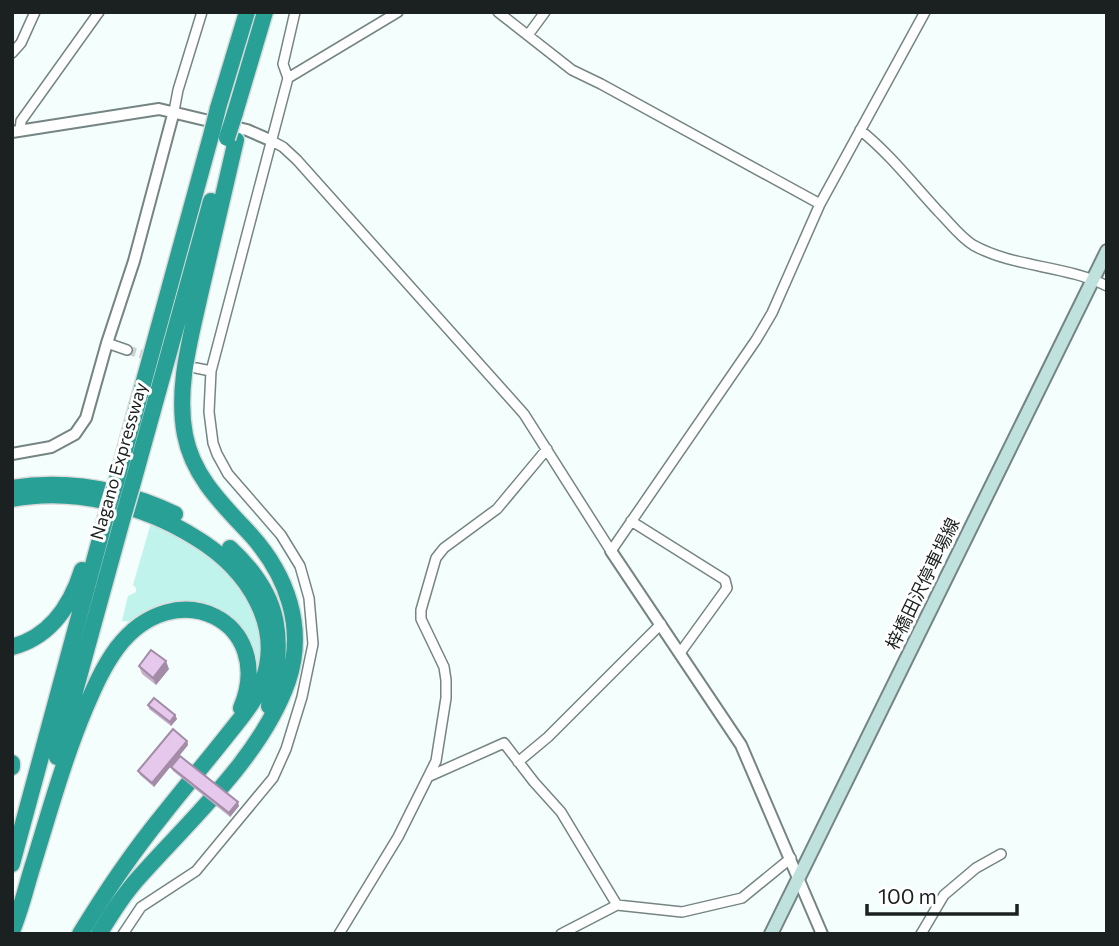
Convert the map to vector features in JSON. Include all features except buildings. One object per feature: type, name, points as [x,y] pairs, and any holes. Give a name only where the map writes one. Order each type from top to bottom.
[{"type":"highway","name":"Nagano Expressway","points":[[12,920],[149,361],[247,12]]},
{"type":"highway","name":"Nagano Expressway","points":[[118,483],[232,139],[265,12]]},
{"type":"highway","points":[[99,934],[134,882],[183,831],[254,744],[289,679],[295,636],[284,584],[276,568],[215,497],[197,470],[185,439],[182,414],[183,379],[232,139]]},
{"type":"highway","points":[[12,647],[42,634],[57,620],[110,514],[118,483]]},
{"type":"highway","points":[[12,488],[30,485],[81,486],[123,494],[154,504],[181,517],[228,547],[247,564],[269,598],[279,640],[276,676],[269,708],[254,744]]},
{"type":"highway","points":[[12,499],[65,496],[133,509],[168,522],[222,555],[240,573],[254,593],[267,631],[267,661],[260,690],[223,741],[161,817],[78,934]]},
{"type":"highway","name":"Nagano Expressway","points":[[12,864],[110,514]]},
{"type":"highway","points":[[12,931],[65,762],[89,700],[118,646],[148,619],[178,609],[200,611],[219,619],[240,642],[248,663],[247,690],[237,717],[223,741]]},
{"type":"main road","name":"梓橋田沢停車場線","points":[[771,934],[1107,251]]},
{"type":"street","points":[[12,53],[21,43],[35,12]]},
{"type":"street","points":[[16,132],[21,121],[99,12]]},
{"type":"street","points":[[192,12],[197,25]]},
{"type":"street","points":[[12,454],[51,447],[75,434],[86,418],[135,261],[202,12]]},
{"type":"street","points":[[123,934],[141,906],[196,871],[278,771],[302,697],[313,645],[309,598],[300,566],[281,535],[228,474],[213,443],[209,412],[211,371],[288,78],[283,64],[295,12]]},
{"type":"street","points":[[288,78],[398,12]]},
{"type":"street","points":[[498,12],[581,76],[601,84],[820,204]]},
{"type":"street","points":[[528,35],[545,12]]},
{"type":"street","points":[[611,551],[772,313],[820,204],[925,12]]},
{"type":"street","points":[[16,132],[159,109],[247,130],[283,147],[297,160],[524,414],[611,551],[741,745],[822,934]]},
{"type":"street","points":[[860,130],[972,244],[1024,263],[1093,279],[1107,286]]},
{"type":"street","points":[[107,344],[127,350]]},
{"type":"street","points":[[195,368],[211,371]]},
{"type":"street","points":[[339,934],[398,837],[436,761],[446,698],[444,667],[421,619],[421,610],[436,558],[444,548],[497,509],[547,449]]},
{"type":"street","points":[[631,521],[725,580],[727,588],[680,653]]},
{"type":"street","points":[[518,762],[548,737],[660,624]]},
{"type":"street","points":[[430,776],[504,743],[561,812],[617,905]]},
{"type":"street","points":[[921,934],[944,895],[976,868],[1001,854]]},
{"type":"street","points":[[561,934],[617,905],[682,912],[742,898],[791,858]]},
{"type":"shaded area","points":[[151,523],[183,538],[219,562],[247,591],[263,637],[262,667],[254,666],[244,636],[183,603],[150,610],[133,622],[122,621],[128,596],[136,592],[133,585]]},
{"type":"tunnel","points":[[127,350],[187,366]]}]
